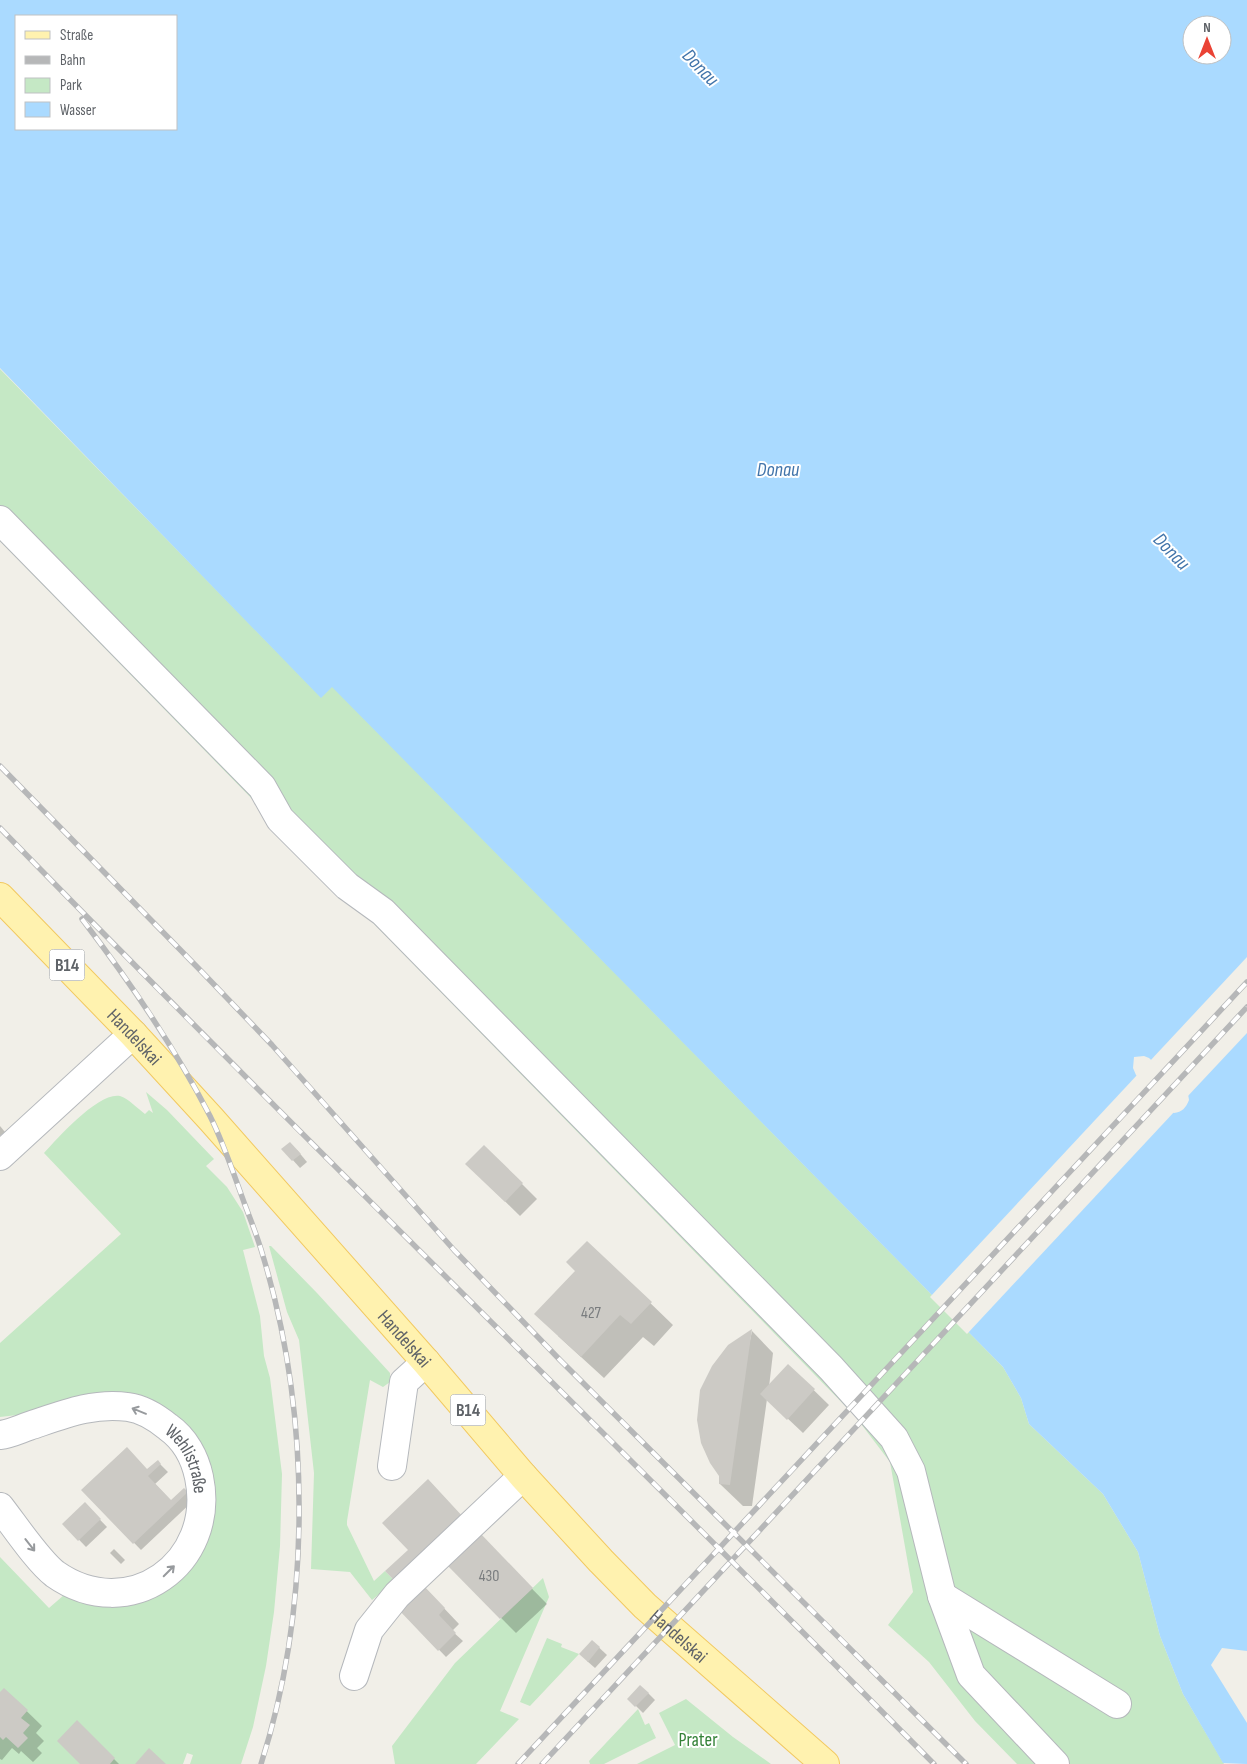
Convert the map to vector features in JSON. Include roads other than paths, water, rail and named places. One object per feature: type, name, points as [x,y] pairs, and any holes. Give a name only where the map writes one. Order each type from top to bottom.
[{"type":"main road","name":"Handelskai","points":[[0,897],[133,1034],[217,1126],[426,1362],[523,1476],[601,1561],[645,1606],[825,1764]]},
{"type":"street","points":[[0,520],[262,787],[280,819],[347,886],[383,912],[831,1368],[894,1438],[911,1471],[942,1596],[971,1675],[1054,1764]]},
{"type":"street","points":[[0,1156],[133,1034]]},
{"type":"street","points":[[392,1466],[404,1382],[426,1362]]},
{"type":"street","name":"Wehlistraße","points":[[0,1435],[76,1411],[103,1405],[130,1407],[155,1417],[176,1433],[190,1451],[197,1468],[202,1489],[202,1510],[197,1530],[190,1546],[165,1576],[148,1586],[128,1592],[106,1593],[84,1589],[53,1572],[0,1507]]},
{"type":"street","points":[[354,1676],[369,1630],[397,1595],[523,1476]]},
{"type":"street","points":[[942,1596],[1117,1704]]},
{"type":"water","name":"Donau","points":[[0,0],[1247,0],[1247,1651],[1222,1648],[1211,1665],[1247,1723],[1247,1764],[1223,1763],[1183,1694],[1160,1636],[1138,1552],[1103,1494],[1029,1424],[1021,1398],[1003,1367],[332,687],[321,698],[0,368]],"holes":[[[1144,1056],[1149,1058],[1188,1094],[1189,1100],[1187,1105],[1179,1112],[1172,1112],[1136,1075],[1133,1068],[1134,1057]]]},
{"type":"railway","points":[[0,766],[272,1045],[454,1250],[560,1360],[966,1764]]},
{"type":"railway","points":[[0,828],[232,1064],[934,1764]]},
{"type":"railway","points":[[82,919],[150,1015],[182,1065],[210,1116],[259,1243],[279,1317],[290,1380],[297,1445],[299,1510],[297,1575],[290,1640],[278,1703],[261,1764]]},
{"type":"railway","points":[[518,1764],[1247,982]]},
{"type":"railway","points":[[542,1764],[1247,1007]]},
{"type":"park label","name":"Prater","points":[[698,1739]]}]
